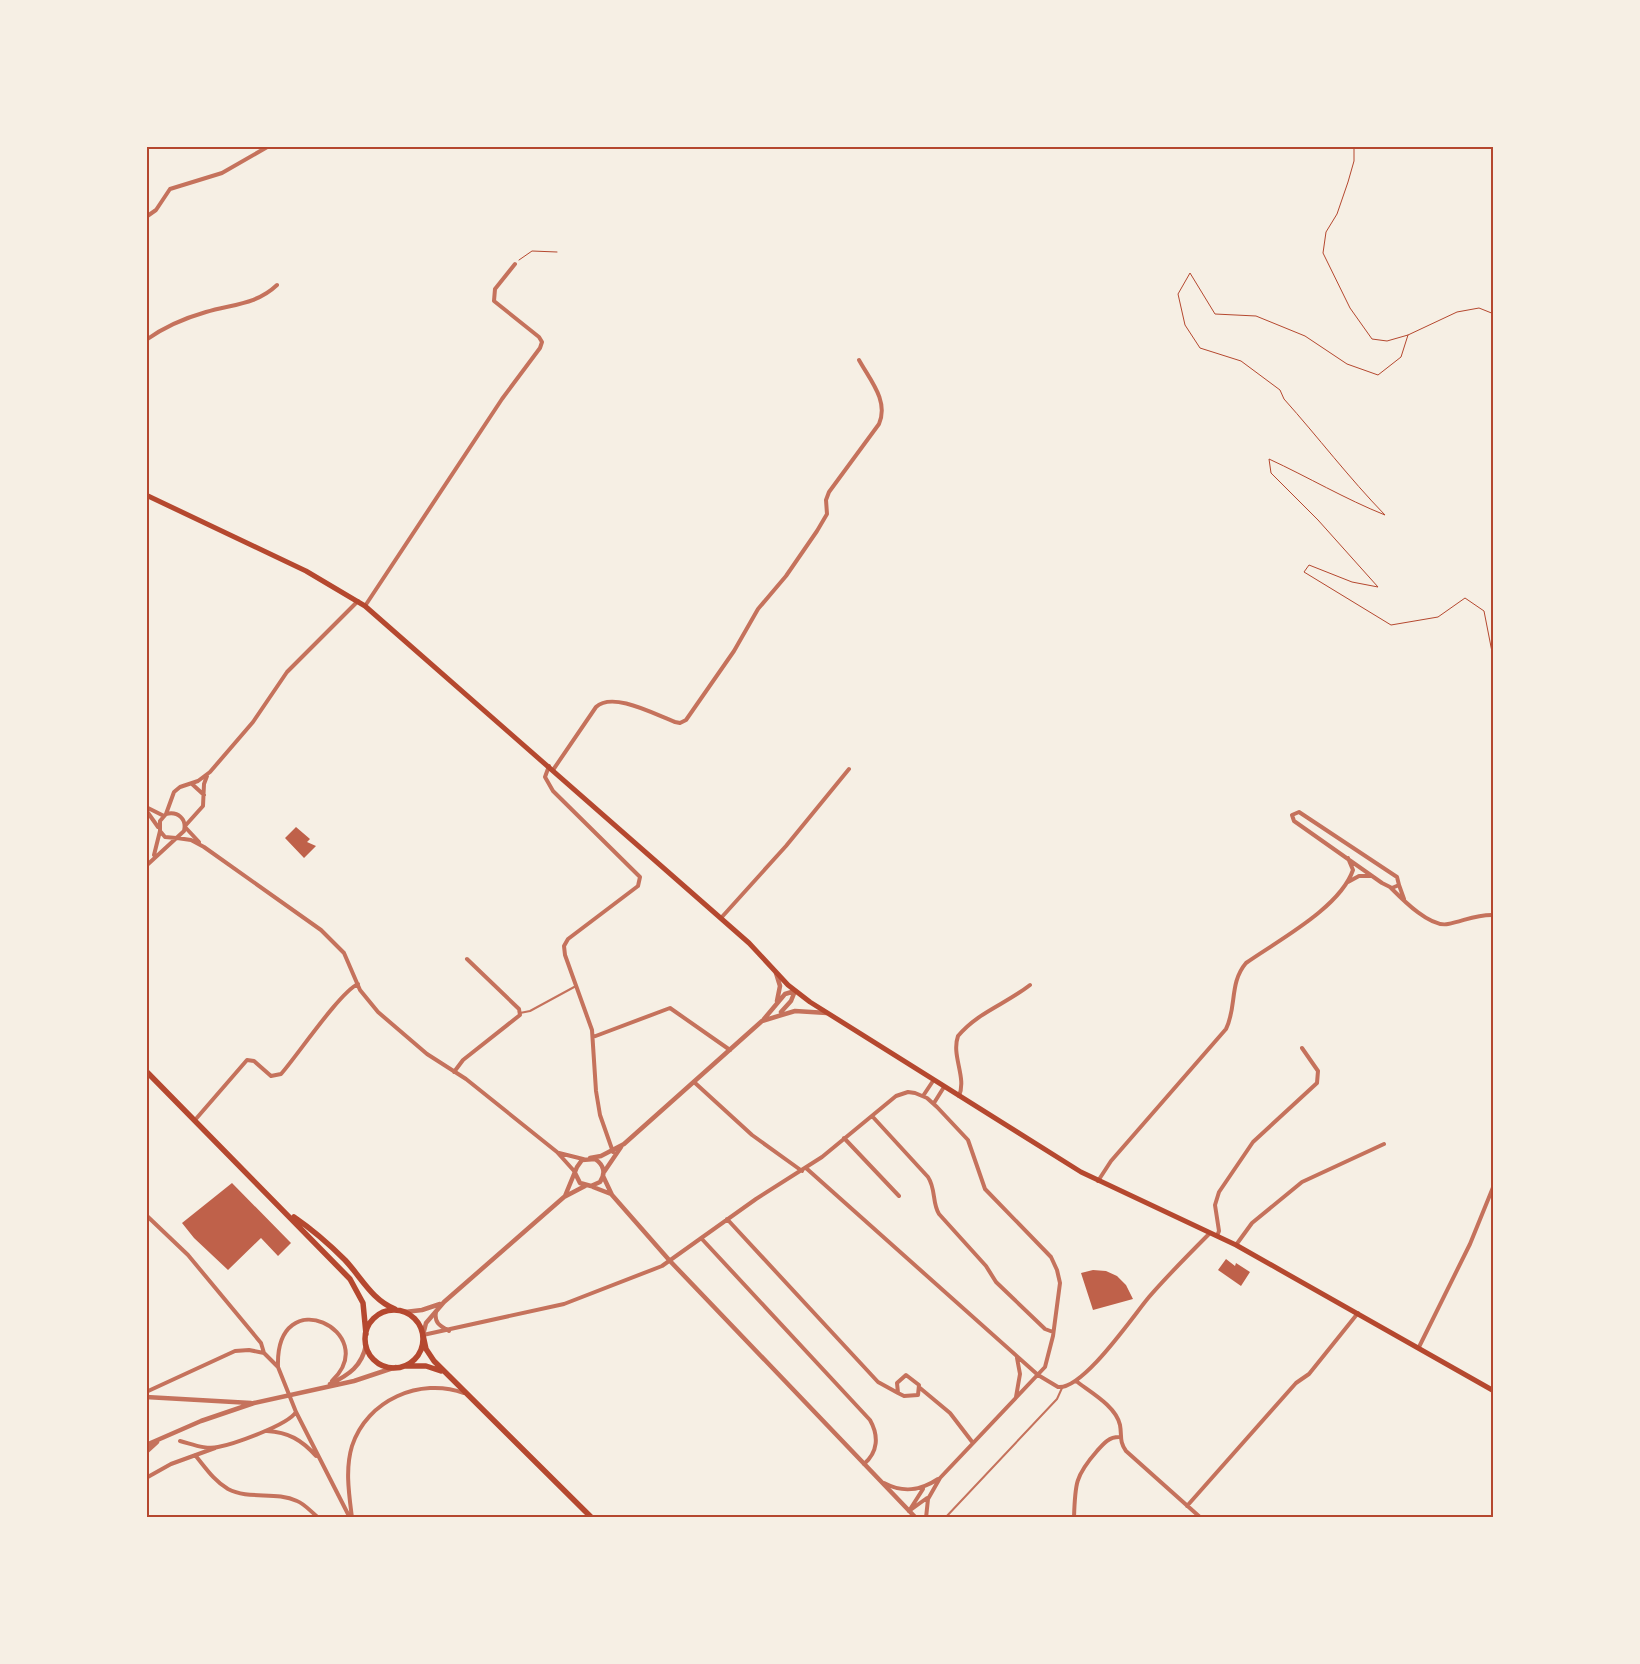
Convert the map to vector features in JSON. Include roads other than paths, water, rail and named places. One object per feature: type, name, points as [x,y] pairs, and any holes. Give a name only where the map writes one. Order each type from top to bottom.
[{"type":"main road","points":[[146,496],[306,571],[365,606],[749,943],[795,991],[829,1014],[944,1088],[1098,1181],[1236,1246],[1419,1347],[1494,1391]]},
{"type":"main road","points":[[146,1070],[282,1208],[356,1287],[364,1308],[366,1345],[376,1361],[385,1366],[430,1367],[448,1374]]},
{"type":"main road","points":[[282,1208],[332,1247],[380,1300],[405,1312],[418,1322],[430,1356],[592,1518]]},
{"type":"main road","points":[[366,1334],[371,1322],[380,1314],[391,1310],[405,1312]]},
{"type":"main road","points":[[404,1366],[413,1361],[419,1353],[423,1335]]},
{"type":"street","points":[[146,217],[156,210],[170,189],[222,173],[269,146]]},
{"type":"street","points":[[365,606],[502,400],[540,348],[542,342],[539,337],[494,301],[495,289],[515,264]]},
{"type":"street","points":[[146,340],[161,330],[205,312],[258,299],[277,285]]},
{"type":"street","points":[[614,1153],[600,1115],[596,1091],[593,1037],[565,955],[565,942],[638,886],[640,877],[553,791],[545,777],[596,706],[605,700],[619,701],[675,722],[686,720],[734,651],[758,609],[786,576],[818,531],[827,514],[826,500],[829,492],[882,416],[881,401],[860,360]]},
{"type":"street","points":[[146,866],[182,833],[185,826],[202,809],[205,797],[204,784],[210,772],[237,741],[293,666],[358,601]]},
{"type":"street","points":[[721,918],[786,846],[849,769]]},
{"type":"street","points":[[150,861],[158,844],[160,821],[165,815],[174,792],[180,786],[192,784],[210,772]]},
{"type":"street","points":[[192,784],[205,797]]},
{"type":"street","points":[[146,809],[165,815],[178,814],[183,819],[185,826],[204,847]]},
{"type":"street","points":[[146,809],[165,837],[191,840],[204,847],[329,937],[346,956],[358,984],[378,1012],[431,1057],[454,1072],[557,1152],[575,1172],[578,1180],[585,1186]]},
{"type":"street","points":[[1406,903],[1397,876],[1299,812],[1293,813],[1292,818],[1294,821],[1389,887],[1406,903],[1430,920],[1442,925],[1482,915],[1494,915]]},
{"type":"street","points":[[1346,884],[1353,870],[1348,858]]},
{"type":"street","points":[[1098,1181],[1111,1162],[1226,1029],[1232,1014],[1234,984],[1237,975],[1246,963],[1317,913],[1346,884],[1359,876],[1374,877]]},
{"type":"street","points":[[1389,887],[1395,888],[1399,885]]},
{"type":"street","points":[[454,1072],[463,1060],[518,1018],[520,1013],[516,1006],[467,959]]},
{"type":"street","points":[[774,1006],[780,986],[775,972]]},
{"type":"street","points":[[195,1120],[247,1060],[254,1061],[271,1076],[281,1074],[333,1009],[351,988],[358,984]]},
{"type":"street","points":[[959,1096],[961,1086],[955,1046],[958,1036],[982,1014],[1009,1000],[1030,985]]},
{"type":"street","points":[[591,1186],[600,1182],[614,1153],[762,1022],[785,994],[795,991]]},
{"type":"street","points":[[762,1022],[788,1006],[795,991]]},
{"type":"street","points":[[593,1037],[670,1008],[730,1050]]},
{"type":"street","points":[[776,1015],[804,1010],[829,1014]]},
{"type":"street","points":[[1217,1236],[1219,1231],[1216,1198],[1228,1178],[1253,1142],[1317,1083],[1318,1071],[1302,1048]]},
{"type":"street","points":[[923,1096],[933,1080]]},
{"type":"street","points":[[694,1082],[752,1135],[802,1171]]},
{"type":"street","points":[[934,1103],[944,1088]]},
{"type":"street","points":[[612,1195],[591,1186],[585,1186],[564,1197],[444,1302],[425,1325],[423,1335],[564,1304],[655,1269],[670,1261],[770,1190],[802,1171],[885,1104],[902,1093],[910,1092],[923,1096],[934,1103],[968,1140],[984,1189],[1055,1264],[1060,1283],[1054,1332],[1046,1363],[1038,1375],[940,1478],[922,1503],[909,1511]]},
{"type":"street","points":[[872,1116],[928,1177],[933,1185],[935,1209],[986,1266],[996,1282],[1045,1329],[1054,1332]]},
{"type":"street","points":[[844,1138],[899,1196]]},
{"type":"street","points":[[1236,1246],[1252,1223],[1302,1182],[1384,1144]]},
{"type":"street","points":[[557,1152],[600,1163],[612,1195],[670,1261],[916,1518]]},
{"type":"street","points":[[564,1197],[578,1164],[588,1159],[614,1153]]},
{"type":"street","points":[[806,1168],[1038,1375],[1051,1384],[1062,1388],[1076,1381],[1125,1330],[1149,1297],[1210,1233]]},
{"type":"street","points":[[1419,1347],[1470,1244],[1494,1185]]},
{"type":"street","points":[[146,1215],[188,1255],[261,1343],[264,1353],[278,1368],[296,1412],[351,1518]]},
{"type":"street","points":[[728,1219],[878,1382],[904,1396],[930,1397]]},
{"type":"street","points":[[701,1238],[870,1420],[874,1429],[876,1447],[872,1457],[864,1464]]},
{"type":"street","points":[[405,1312],[427,1309],[444,1302]]},
{"type":"street","points":[[436,1310],[436,1322],[449,1330]]},
{"type":"street","points":[[1187,1506],[1296,1383],[1308,1374],[1358,1313]]},
{"type":"street","points":[[278,1368],[279,1352],[288,1330],[307,1320],[323,1321],[340,1335],[344,1348],[342,1367],[329,1384]]},
{"type":"street","points":[[323,1387],[356,1368],[363,1357],[366,1345]]},
{"type":"street","points":[[146,1392],[235,1351],[249,1350],[264,1353]]},
{"type":"street","points":[[1015,1399],[1020,1374],[1017,1356]]},
{"type":"street","points":[[146,1445],[201,1421],[254,1403],[354,1381],[396,1367]]},
{"type":"street","points":[[898,1393],[897,1383],[906,1375],[950,1413],[973,1444]]},
{"type":"street","points":[[1076,1381],[1113,1412],[1120,1425],[1119,1437],[1126,1451],[1200,1518]]},
{"type":"street","points":[[351,1518],[348,1468],[352,1447],[363,1425],[381,1406],[404,1393],[423,1388],[444,1388],[472,1396]]},
{"type":"street","points":[[916,1396],[920,1393],[920,1388]]},
{"type":"street","points":[[146,1397],[254,1403]]},
{"type":"street","points":[[146,1478],[171,1464],[264,1431],[293,1416],[296,1412]]},
{"type":"street","points":[[264,1431],[277,1431],[298,1439],[321,1462]]},
{"type":"street","points":[[1074,1518],[1076,1484],[1080,1472],[1108,1440],[1119,1437]]},
{"type":"street","points":[[146,1452],[159,1440]]},
{"type":"street","points":[[180,1442],[218,1447]]},
{"type":"street","points":[[195,1455],[212,1476],[229,1489],[239,1492],[285,1497],[299,1501],[319,1518]]},
{"type":"street","points":[[909,1511],[917,1494],[924,1487],[940,1478]]},
{"type":"street","points":[[880,1481],[906,1490],[924,1487]]},
{"type":"street","points":[[339,1497],[345,1499],[349,1492]]},
{"type":"street","points":[[926,1518],[930,1494]]},
{"type":"lane","points":[[520,1013],[530,1011],[576,986]]},
{"type":"lane","points":[[945,1518],[1057,1399],[1062,1388]]}]
